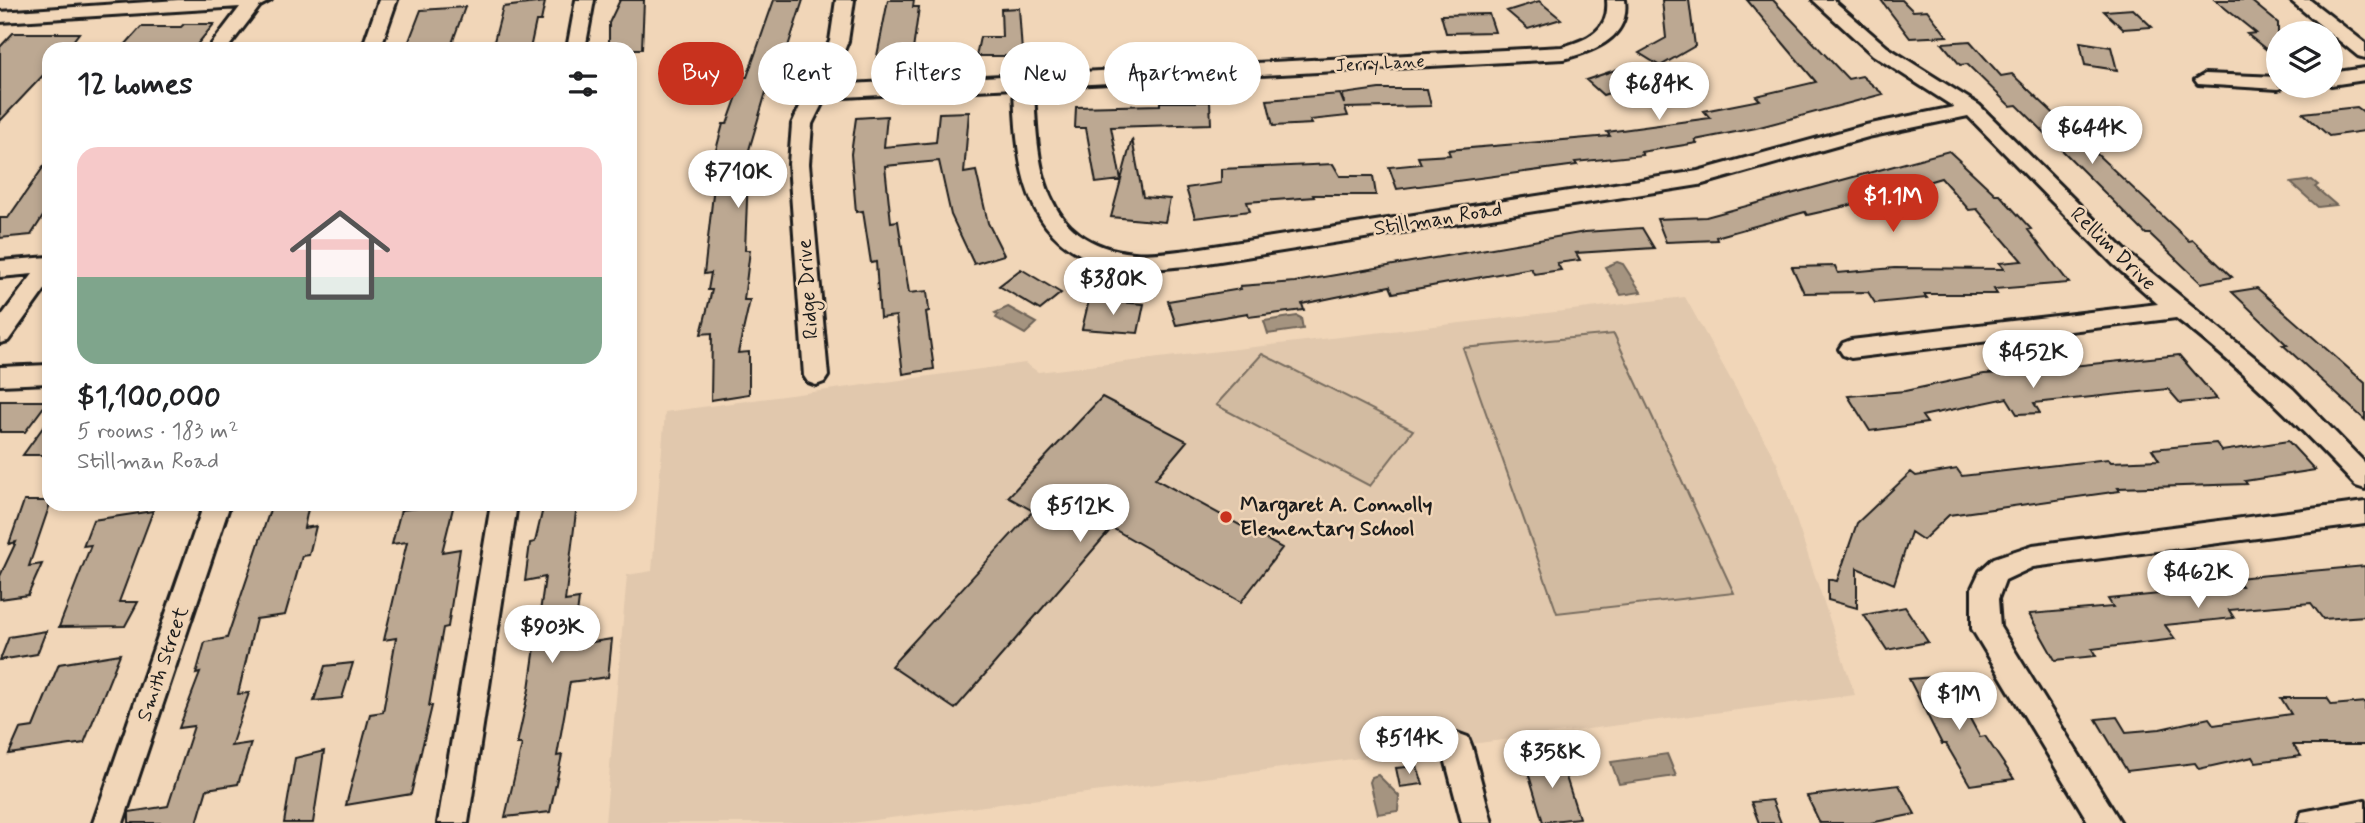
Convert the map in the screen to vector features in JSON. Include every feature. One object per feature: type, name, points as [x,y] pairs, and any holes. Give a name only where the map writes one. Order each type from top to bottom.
[{"type":"street","points":[[223,42],[256,0]]},
{"type":"street","points":[[3,19],[262,0]]},
{"type":"street","points":[[373,42],[388,0]]},
{"type":"street","points":[[577,42],[584,0]]},
{"type":"street","name":"Ridge Drive","points":[[839,42],[845,0]]},
{"type":"street","name":"Jerry Lane","points":[[1090,78],[1563,53],[1598,41],[1611,30],[1618,9],[1616,0]]},
{"type":"street","name":"Rellim Drive","points":[[1822,0],[1880,51],[1972,109],[2121,260],[2229,346],[2284,395],[2365,479]]},
{"type":"street","points":[[2299,0],[2365,52]]},
{"type":"street","points":[[2343,77],[2365,74]]},
{"type":"street","points":[[2205,80],[2266,83]]},
{"type":"street","name":"Jerry Lane","points":[[857,90],[1000,83]]},
{"type":"street","name":"Ridge Drive","points":[[811,105],[802,124],[800,164],[816,376]]},
{"type":"street","name":"Stillman Road","points":[[1025,105],[1030,175],[1040,204],[1056,226],[1080,246],[1103,255],[1134,261],[1188,258],[1699,178],[1866,131],[1972,109]]},
{"type":"street","points":[[0,269],[42,267]]},
{"type":"street","points":[[0,335],[42,277]]},
{"type":"street","points":[[1851,349],[2180,309]]},
{"type":"street","points":[[0,376],[42,374]]},
{"type":"street","name":"Smith Street","points":[[108,823],[215,511]]},
{"type":"street","points":[[453,823],[503,511]]},
{"type":"street","points":[[2106,823],[1986,629],[1983,593],[1993,571],[2004,563],[2033,556],[2365,513]]},
{"type":"street","points":[[1457,747],[1477,823]]},
{"type":"street","points":[[2313,823],[2365,815]]},
{"type":"shaded area","points":[[2312,180],[2318,185],[2315,187],[2336,205],[2318,207],[2291,183]]},
{"type":"shaded area","points":[[1617,262],[1623,264],[1641,292],[1621,295],[1605,267]]},
{"type":"shaded area","name":"Margaret A. Connolly Elementary School","points":[[1685,297],[1777,463],[1855,695],[851,823],[605,823],[627,575],[652,571],[665,412],[1025,363],[1038,372]]},
{"type":"shaded area","points":[[1008,307],[1037,323],[1025,334],[996,318],[998,315],[995,313]]},
{"type":"shaded area","points":[[1297,316],[1301,318],[1303,329],[1268,334],[1264,321]]},
{"type":"shaded area","points":[[1614,334],[1734,593],[1557,613],[1463,348]]},
{"type":"shaded area","points":[[1262,354],[1413,430],[1370,486],[1216,405]]},
{"type":"shaded area","points":[[1667,754],[1676,776],[1619,784],[1611,762]]},
{"type":"shaded area","points":[[1378,775],[1399,796],[1398,811],[1378,814],[1370,782],[1372,777]]},
{"type":"building","points":[[620,0],[644,0],[642,49],[637,49],[637,42],[609,42],[609,23]]},
{"type":"building","points":[[774,0],[803,0],[789,42],[759,42]]},
{"type":"building","points":[[888,0],[914,0],[913,7],[919,7],[914,42],[880,42]]},
{"type":"building","points":[[1662,0],[1689,0],[1695,46],[1660,66],[1639,53],[1666,38]]},
{"type":"building","points":[[1747,0],[1773,0],[1848,79],[1862,76],[1883,94],[1756,128],[1695,140],[1697,143],[1641,152],[1643,155],[1575,162],[1577,165],[1397,189],[1389,167],[1421,164],[1418,157],[1450,155],[1448,150],[1610,136],[1607,132],[1710,118],[1704,111],[1760,100],[1756,96],[1816,82]]},
{"type":"building","points":[[1881,0],[1902,0],[1913,11],[1927,10],[1947,36],[1910,38]]},
{"type":"building","points":[[2215,0],[2250,0],[2276,21],[2266,21],[2266,49],[2247,34],[2256,33]]},
{"type":"building","points":[[1539,1],[1561,19],[1528,29],[1507,11]]},
{"type":"building","points":[[545,2],[541,21],[536,21],[532,42],[494,42],[503,7]]},
{"type":"building","points":[[465,7],[452,42],[409,42],[421,10]]},
{"type":"building","points":[[1019,8],[1021,42],[1000,42],[1000,56],[986,56],[986,42],[979,42],[980,37],[1002,37],[1001,9]]},
{"type":"building","points":[[2133,9],[2152,27],[2123,29],[2104,11]]},
{"type":"building","points":[[1489,14],[1495,32],[1446,33],[1441,15]]},
{"type":"building","points":[[184,24],[214,24],[199,42],[128,42],[141,27],[181,27]]},
{"type":"building","points":[[13,33],[79,33],[72,42],[42,42],[42,76],[0,121],[0,47]]},
{"type":"building","points":[[1970,41],[2001,76],[2012,74],[2189,241],[2193,240],[2232,277],[2201,283],[2150,234],[2146,234],[2017,105],[2010,106],[1967,64],[1960,65],[1942,43]]},
{"type":"building","points":[[2080,42],[2111,47],[2117,70],[2085,65]]},
{"type":"building","points":[[758,46],[758,105],[762,105],[749,150],[745,250],[750,250],[744,300],[750,300],[738,353],[749,352],[749,394],[711,400],[712,333],[701,334],[712,290],[708,290],[711,273],[704,274],[715,176],[709,176],[723,124],[727,124],[734,105],[744,105],[744,77],[747,77]]},
{"type":"building","points":[[1624,67],[1642,82],[1603,95],[1586,80]]},
{"type":"building","points":[[1379,89],[1427,89],[1431,106],[1345,108],[1348,116],[1310,120],[1312,124],[1273,126],[1267,100],[1340,94],[1344,104],[1343,94]]},
{"type":"building","points":[[1210,105],[1211,124],[1111,127],[1121,180],[1096,183],[1086,128],[1075,128],[1076,107]]},
{"type":"building","points":[[2357,107],[2365,113],[2365,131],[2329,136],[2303,113]]},
{"type":"building","points":[[969,112],[964,173],[976,171],[988,223],[1004,255],[974,264],[951,215],[939,161],[885,166],[891,222],[898,221],[909,293],[927,291],[929,311],[926,312],[934,369],[903,374],[896,316],[880,318],[876,262],[871,263],[863,211],[856,212],[851,154],[856,118],[887,116],[884,147],[936,142],[939,113]]},
{"type":"building","points":[[1132,139],[1143,197],[1170,199],[1165,222],[1111,217]]},
{"type":"building","points":[[1949,151],[1995,194],[1999,194],[2031,229],[2028,230],[2069,283],[1994,289],[1997,294],[1924,294],[1927,298],[1875,303],[1868,292],[1804,293],[1792,267],[1835,266],[1838,273],[1894,268],[2004,269],[1999,263],[2022,261],[1977,209],[1969,210],[1941,178],[1847,206],[1807,215],[1805,212],[1716,237],[1717,240],[1666,242],[1657,219],[1706,217]]},
{"type":"building","points":[[1333,164],[1340,176],[1373,176],[1376,195],[1313,195],[1314,197],[1247,202],[1250,211],[1195,218],[1186,188],[1221,183],[1221,169]]},
{"type":"building","points":[[42,169],[42,218],[31,235],[0,238],[0,218],[8,218]]},
{"type":"building","points":[[1642,228],[1654,248],[1576,253],[1580,260],[1557,263],[1561,270],[1534,274],[1531,268],[1393,293],[1390,286],[1302,304],[1304,310],[1249,317],[1248,313],[1176,325],[1168,301],[1241,289],[1240,286],[1295,282],[1585,232]]},
{"type":"building","points":[[1021,269],[1061,293],[1040,310],[999,286]]},
{"type":"building","points":[[2257,288],[2365,383],[2365,420],[2283,345],[2287,345],[2232,292]]},
{"type":"building","points":[[1089,300],[1144,304],[1138,333],[1082,329]]},
{"type":"building","points":[[2179,355],[2217,399],[2180,403],[2168,389],[2034,403],[2040,413],[2017,414],[2007,398],[1922,416],[1927,423],[1870,431],[1848,396],[1905,391],[1984,374],[2065,370],[2062,367]]},
{"type":"building","points":[[1102,397],[1187,441],[1155,479],[1282,548],[1241,602],[1112,528],[955,709],[891,666],[1033,511],[1008,497]]},
{"type":"building","points":[[0,401],[42,401],[42,409],[25,432],[0,432]]},
{"type":"building","points":[[42,429],[42,455],[23,455]]},
{"type":"building","points":[[2288,441],[2315,470],[2245,481],[2247,484],[2118,488],[2120,491],[1949,515],[1923,540],[1911,532],[1894,584],[1857,568],[1857,608],[1828,600],[1828,579],[1837,581],[1857,523],[1911,472],[1916,476],[1957,469],[1962,476],[2108,459],[2111,462],[2159,460],[2152,449],[2216,443],[2222,451]]},
{"type":"building","points":[[24,501],[42,501],[42,511],[48,511],[29,566],[42,564],[28,595],[0,599],[0,576],[16,542],[9,544]]},
{"type":"building","points":[[153,511],[119,602],[138,602],[125,626],[59,627],[91,545],[83,546],[93,520]]},
{"type":"building","points":[[270,511],[308,511],[304,528],[316,526],[309,555],[302,556],[285,615],[256,619],[238,694],[249,693],[231,746],[251,743],[238,784],[207,789],[197,823],[129,823],[129,812],[168,806],[194,726],[179,728],[200,673],[196,674],[205,642],[227,638]]},
{"type":"building","points":[[401,511],[452,511],[442,552],[460,549],[448,627],[443,628],[429,706],[432,706],[411,794],[346,805],[370,714],[383,712],[396,638],[384,640],[407,542],[392,544]]},
{"type":"building","points":[[542,511],[576,511],[565,601],[579,599],[573,645],[612,639],[608,677],[570,682],[557,756],[562,755],[550,812],[505,817],[522,744],[517,744],[529,689],[545,577],[525,581],[530,543],[535,542]]},
{"type":"building","points":[[2365,566],[2365,616],[2323,619],[2311,603],[2229,610],[2234,618],[2165,625],[2175,639],[2092,649],[2096,656],[2055,660],[2029,614],[2113,607],[2108,599],[2242,586],[2236,578]]},
{"type":"building","points":[[1905,607],[1928,642],[1887,650],[1864,615]]},
{"type":"building","points":[[46,631],[37,654],[0,660],[9,637]]},
{"type":"building","points":[[120,654],[84,743],[9,754],[20,729],[33,727],[59,664]]},
{"type":"building","points":[[353,663],[342,698],[314,701],[325,666]]},
{"type":"building","points":[[1947,676],[1980,737],[1985,736],[2014,779],[1970,785],[1946,744],[1942,744],[1909,679]]},
{"type":"building","points":[[2281,698],[2327,698],[2332,705],[2365,702],[2365,745],[2293,745],[2301,756],[2256,762],[2253,757],[2199,769],[2195,763],[2127,771],[2096,719],[2117,717],[2126,732],[2160,729],[2209,718],[2214,725],[2291,714]]},
{"type":"building","points":[[324,751],[313,823],[284,823],[295,758]]},
{"type":"building","points":[[1560,758],[1579,818],[1543,822],[1525,762]]},
{"type":"building","points":[[1417,766],[1423,784],[1400,787],[1396,768]]},
{"type":"building","points":[[1899,785],[1915,814],[1870,823],[1820,823],[1807,796]]},
{"type":"building","points":[[1772,800],[1781,823],[1759,823],[1751,802]]},
{"type":"place","name":"Margaret A. Connolly Elementary School","points":[[1226,517]]}]
